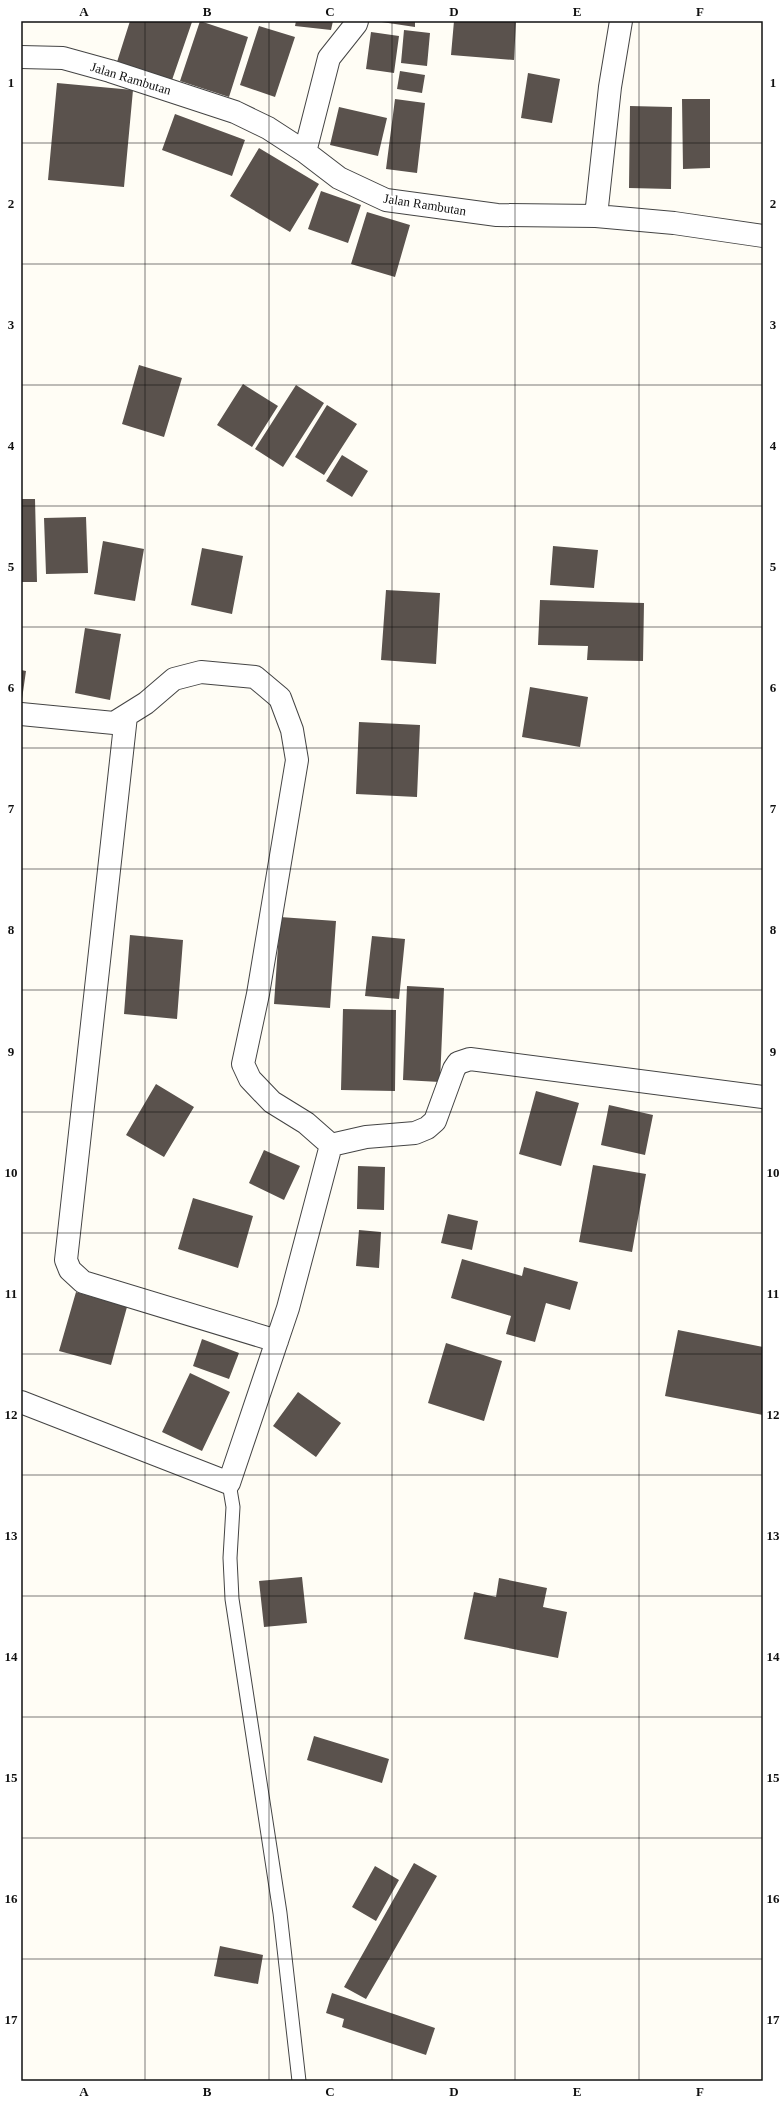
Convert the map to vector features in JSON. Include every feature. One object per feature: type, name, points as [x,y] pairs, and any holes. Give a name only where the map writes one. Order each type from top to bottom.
[{"type":"street","points":[[305,152],[329,58],[357,21]]},
{"type":"street","points":[[596,216],[610,86],[621,21]]},
{"type":"street","name":"Jalan Rambutan","points":[[21,57],[62,58],[110,71],[235,112],[268,128],[305,152],[339,178],[386,200],[497,215],[596,216],[674,223],[763,236]]},
{"type":"street","points":[[21,714],[114,723],[146,703],[174,679],[201,672],[254,677],[280,698],[292,730],[297,760],[258,994],[243,1064],[250,1079],[272,1102],[306,1123],[331,1145]]},
{"type":"street","points":[[126,716],[66,1260],[70,1270],[83,1282],[276,1341]]},
{"type":"street","points":[[331,1145],[366,1137],[415,1133],[427,1128],[435,1121],[454,1069],[458,1063],[470,1059],[763,1097]]},
{"type":"street","points":[[21,1402],[229,1482],[288,1308],[331,1145]]},
{"type":"lane","points":[[229,1482],[233,1507],[230,1558],[232,1600],[280,1913],[299,2081]]},
{"type":"building","points":[[130,21],[192,22],[172,80],[117,62]]},
{"type":"building","points":[[200,21],[248,37],[229,97],[180,81]]},
{"type":"building","points":[[296,21],[333,21],[331,30],[295,26]]},
{"type":"building","points":[[375,21],[415,21],[415,27]]},
{"type":"building","points":[[454,21],[516,21],[514,60],[451,55]]},
{"type":"building","points":[[259,26],[295,37],[275,97],[240,85]]},
{"type":"building","points":[[404,30],[430,33],[427,66],[401,63]]},
{"type":"building","points":[[371,32],[399,36],[394,73],[366,69]]},
{"type":"building","points":[[400,71],[425,75],[422,93],[397,89]]},
{"type":"building","points":[[528,73],[560,79],[552,123],[521,118]]},
{"type":"building","points":[[57,83],[133,90],[124,187],[48,180]]},
{"type":"building","points":[[395,99],[425,103],[417,173],[386,169]]},
{"type":"building","points":[[682,99],[710,99],[710,168],[683,169]]},
{"type":"building","points":[[630,106],[672,107],[671,189],[629,188]]},
{"type":"building","points":[[339,107],[387,118],[378,156],[330,145]]},
{"type":"building","points":[[175,114],[245,140],[232,176],[162,150]]},
{"type":"building","points":[[259,148],[319,184],[290,232],[230,196]]},
{"type":"building","points":[[321,191],[361,205],[348,243],[308,229]]},
{"type":"building","points":[[367,212],[410,225],[395,277],[351,264]]},
{"type":"building","points":[[139,365],[182,378],[164,437],[122,424]]},
{"type":"building","points":[[243,384],[278,406],[252,447],[217,425]]},
{"type":"building","points":[[296,385],[324,403],[283,467],[255,449]]},
{"type":"building","points":[[327,405],[357,424],[324,475],[295,457]]},
{"type":"building","points":[[342,455],[368,471],[352,497],[326,481]]},
{"type":"building","points":[[21,499],[35,499],[37,582],[21,582]]},
{"type":"building","points":[[86,517],[88,573],[46,574],[44,518]]},
{"type":"building","points":[[103,541],[144,549],[135,601],[94,594]]},
{"type":"building","points":[[553,546],[598,550],[594,588],[550,585]]},
{"type":"building","points":[[202,548],[243,556],[232,614],[191,605]]},
{"type":"building","points":[[386,590],[440,593],[436,664],[381,660]]},
{"type":"building","points":[[540,600],[644,603],[643,661],[587,660],[588,646],[538,645]]},
{"type":"building","points":[[85,628],[121,634],[110,700],[75,693]]},
{"type":"building","points":[[21,670],[26,671],[22,699],[21,699]]},
{"type":"building","points":[[530,687],[588,697],[580,747],[522,737]]},
{"type":"building","points":[[359,722],[420,725],[417,797],[356,794]]},
{"type":"building","points":[[280,917],[336,921],[330,1008],[274,1004]]},
{"type":"building","points":[[130,935],[183,940],[177,1019],[124,1014]]},
{"type":"building","points":[[372,936],[405,939],[399,999],[365,996]]},
{"type":"building","points":[[407,986],[444,988],[440,1082],[403,1080]]},
{"type":"building","points":[[343,1009],[396,1010],[395,1091],[341,1090]]},
{"type":"building","points":[[156,1084],[194,1107],[164,1157],[126,1135]]},
{"type":"building","points":[[536,1091],[579,1103],[561,1166],[519,1154]]},
{"type":"building","points":[[609,1105],[653,1115],[645,1155],[601,1145]]},
{"type":"building","points":[[264,1150],[300,1166],[284,1200],[249,1183]]},
{"type":"building","points":[[593,1165],[646,1174],[632,1252],[579,1242]]},
{"type":"building","points":[[358,1166],[385,1167],[384,1210],[357,1209]]},
{"type":"building","points":[[193,1198],[253,1216],[238,1268],[178,1249]]},
{"type":"building","points":[[448,1214],[478,1221],[472,1250],[441,1243]]},
{"type":"building","points":[[359,1230],[381,1232],[379,1268],[356,1266]]},
{"type":"building","points":[[462,1259],[522,1276],[524,1267],[578,1282],[570,1310],[546,1303],[535,1342],[506,1334],[511,1316],[451,1298]]},
{"type":"building","points":[[76,1292],[127,1307],[111,1365],[59,1351]]},
{"type":"building","points":[[678,1330],[763,1347],[763,1415],[665,1396]]},
{"type":"building","points":[[202,1339],[239,1353],[229,1379],[193,1366]]},
{"type":"building","points":[[446,1343],[502,1361],[484,1421],[428,1403]]},
{"type":"building","points":[[190,1373],[230,1392],[202,1451],[162,1432]]},
{"type":"building","points":[[298,1392],[341,1423],[316,1457],[273,1426]]},
{"type":"building","points":[[302,1577],[307,1623],[264,1627],[259,1581]]},
{"type":"building","points":[[499,1578],[547,1588],[543,1607],[567,1612],[558,1658],[464,1639],[474,1592],[496,1597]]},
{"type":"building","points":[[314,1736],[389,1759],[382,1783],[307,1760]]},
{"type":"building","points":[[414,1863],[437,1876],[366,1999],[344,1987]]},
{"type":"building","points":[[375,1866],[399,1880],[376,1921],[352,1907]]},
{"type":"building","points":[[220,1946],[263,1955],[258,1984],[214,1976]]},
{"type":"building","points":[[332,1993],[435,2028],[426,2055],[342,2027],[344,2019],[326,2013]]}]
